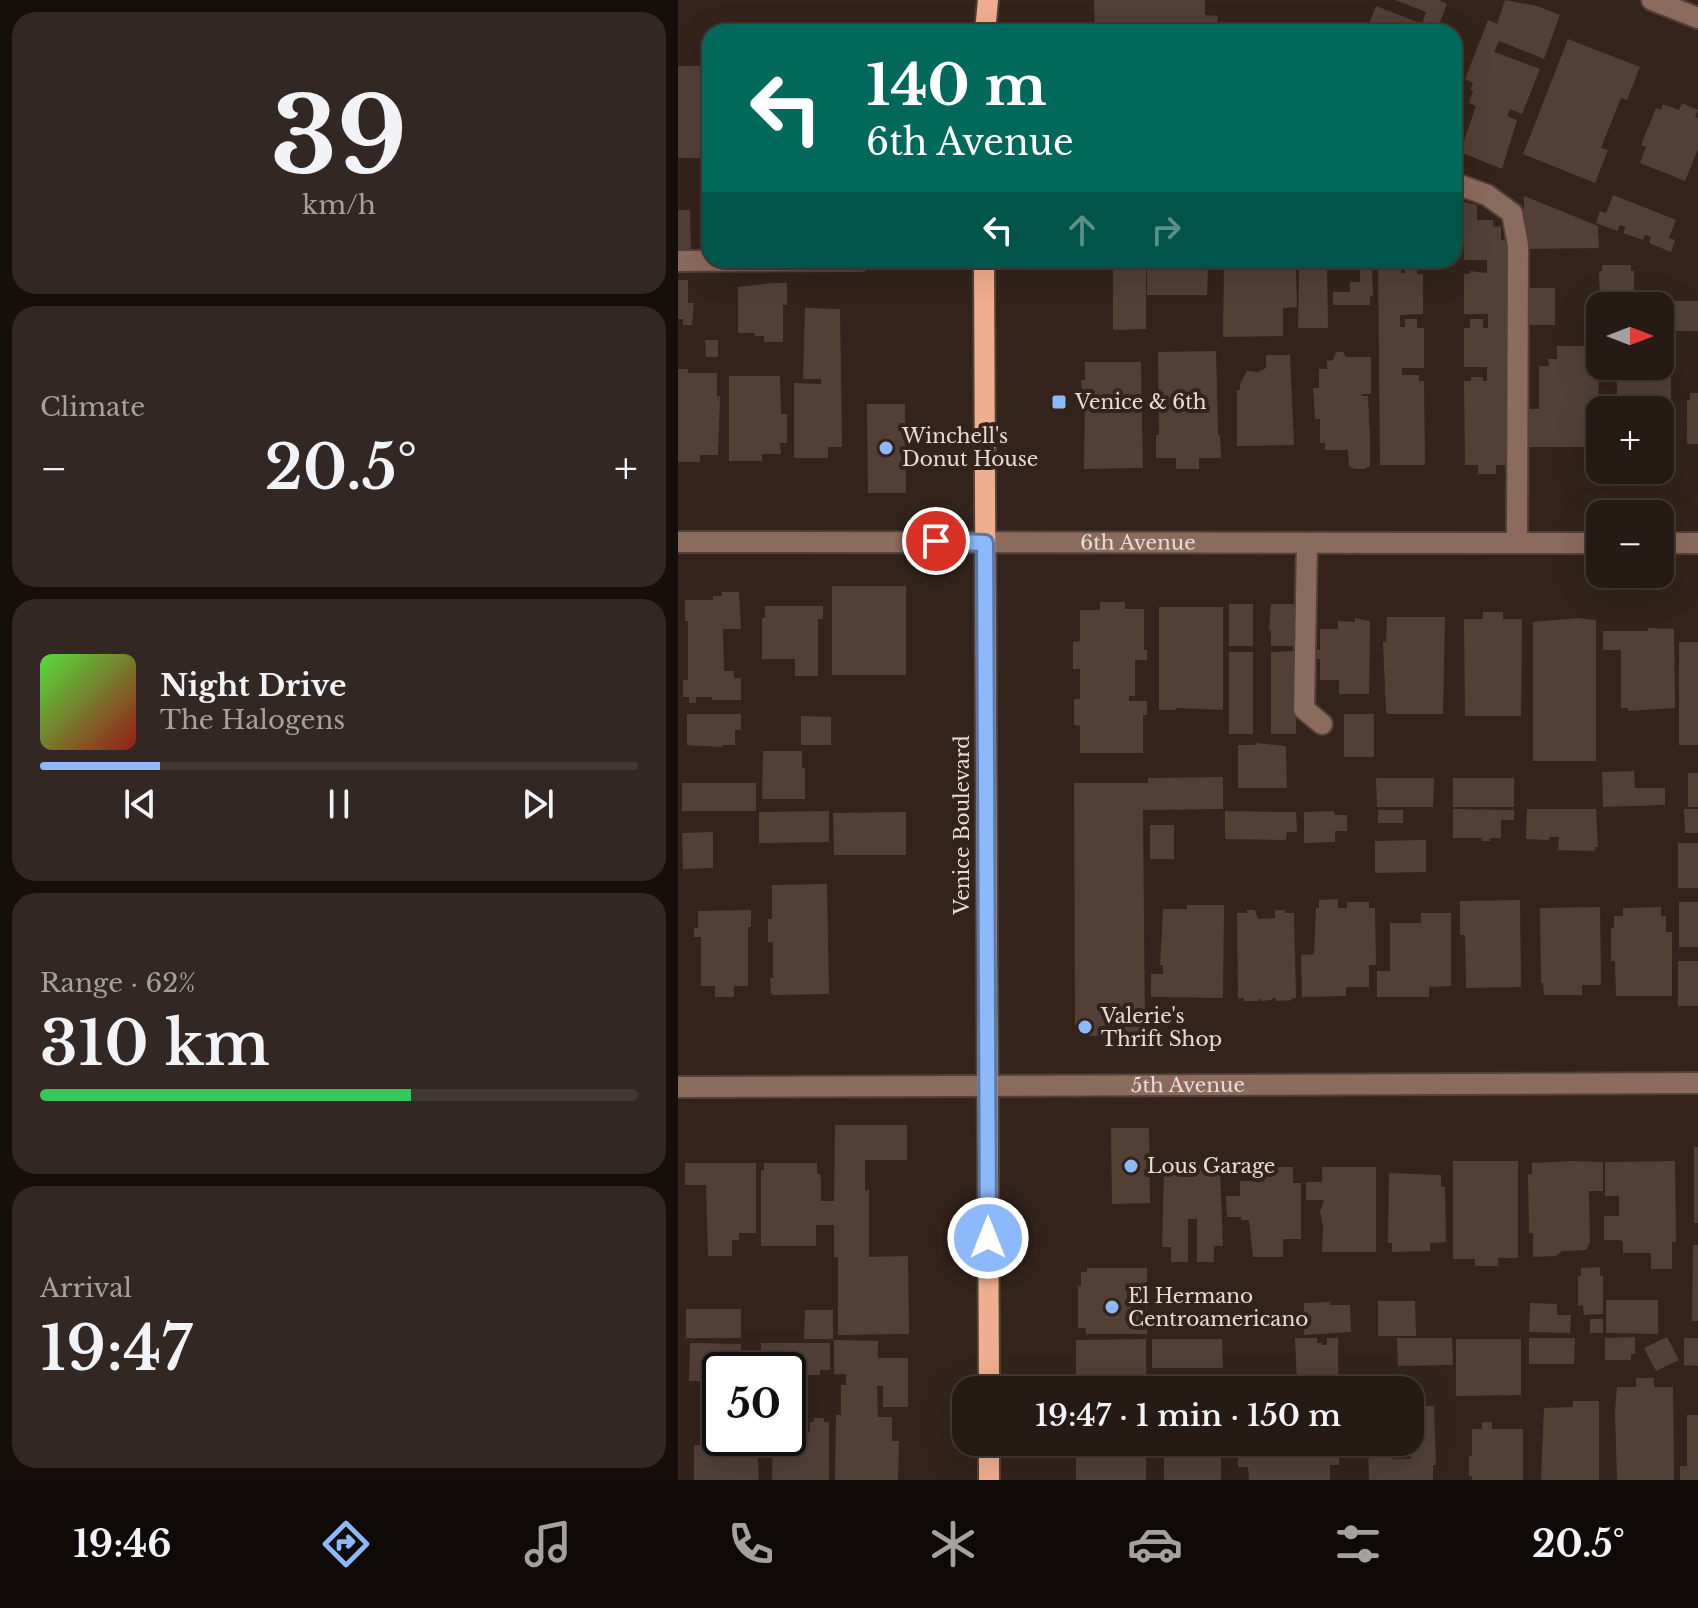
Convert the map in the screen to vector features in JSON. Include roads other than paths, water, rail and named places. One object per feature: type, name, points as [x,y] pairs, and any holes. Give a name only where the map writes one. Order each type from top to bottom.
[{"type":"main road","points":[[986,24],[988,0]]},
{"type":"main road","name":"Venice Boulevard","points":[[984,268],[989,1376]]},
{"type":"main road","points":[[989,1456],[989,1480]]},
{"type":"street","points":[[1652,0],[1698,18]]},
{"type":"street","points":[[1462,186],[1487,195],[1512,213],[1518,245],[1517,543]]},
{"type":"street","points":[[678,261],[702,261]]},
{"type":"street","name":"6th Avenue","points":[[678,542],[1586,543]]},
{"type":"street","points":[[1307,543],[1304,709],[1322,724]]},
{"type":"street","points":[[1674,543],[1698,543]]},
{"type":"street","name":"5th Avenue","points":[[678,1087],[1698,1083]]},
{"type":"place","name":"Venice & 6th","points":[[1059,402]]},
{"type":"place","name":"Winchell's Donut House","points":[[886,448]]},
{"type":"place","name":"Valerie's Thrift Shop","points":[[1085,1027]]},
{"type":"place","name":"Lous Garage","points":[[1131,1166]]},
{"type":"place","name":"El Hermano Centroamericano","points":[[1112,1307]]}]
